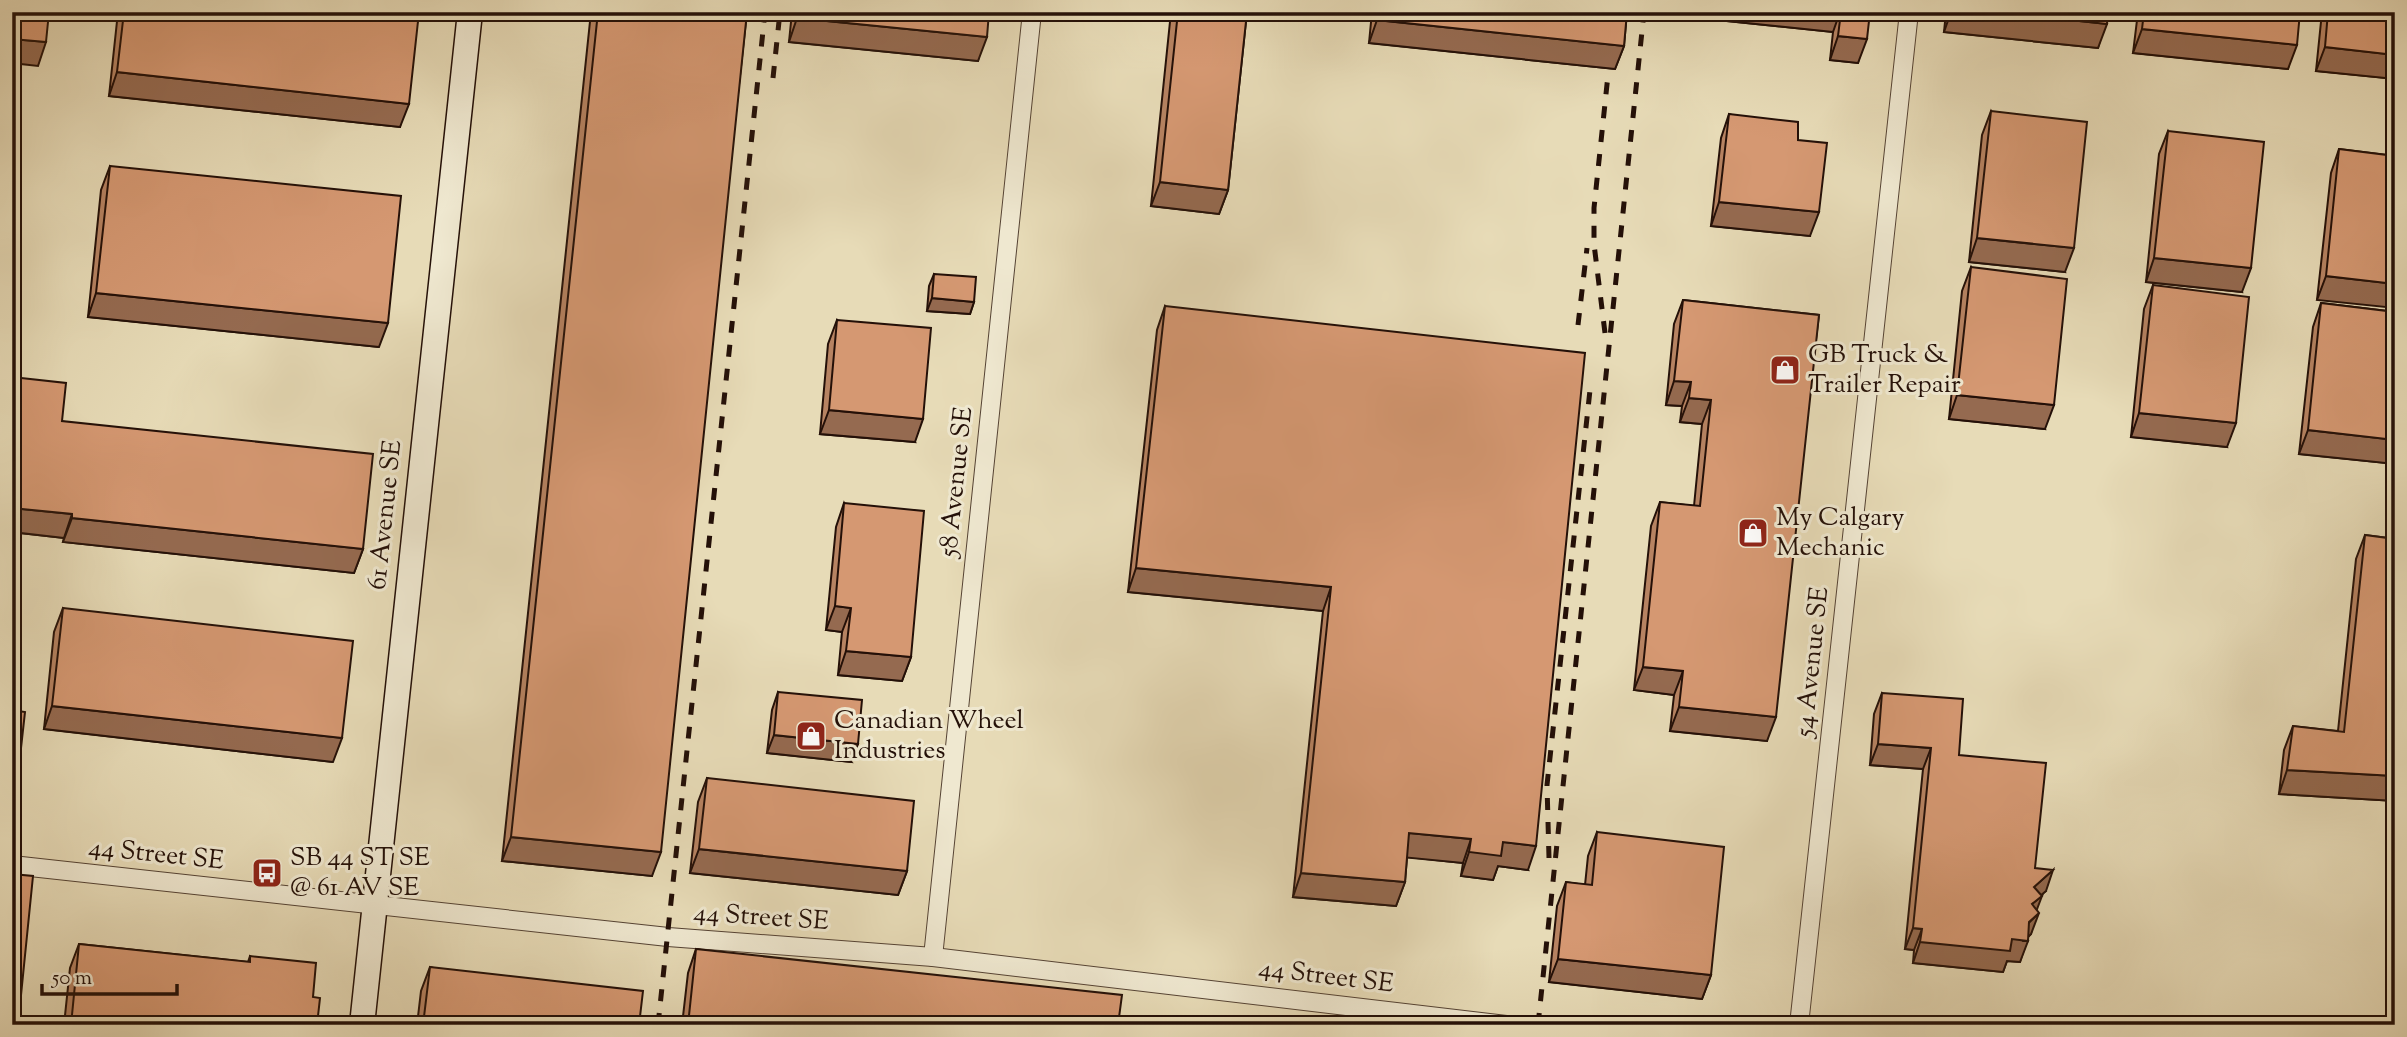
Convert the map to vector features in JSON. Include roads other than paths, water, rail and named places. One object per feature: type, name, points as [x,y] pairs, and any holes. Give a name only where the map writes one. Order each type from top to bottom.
[{"type":"street","name":"61 Avenue SE","points":[[362,1025],[470,12]]},
{"type":"street","name":"58 Avenue SE","points":[[933,957],[1032,12]]},
{"type":"street","name":"54 Avenue SE","points":[[1799,1025],[1909,12]]},
{"type":"street","name":"44 Street SE","points":[[12,865],[668,937],[933,957],[1506,1025]]},
{"type":"railway","points":[[658,1025],[765,12]]},
{"type":"railway","points":[[773,78],[780,12]]},
{"type":"railway","points":[[1538,1025],[1644,12]]},
{"type":"railway","points":[[1605,333],[1594,244],[1594,208],[1608,75]]},
{"type":"railway","points":[[1578,325],[1587,248]]},
{"type":"railway","points":[[1549,858],[1547,785],[1591,381]]},
{"type":"place","name":"GB Truck & Trailer Repair","points":[[1785,370]]},
{"type":"place","name":"My Calgary Mechanic","points":[[1753,533]]},
{"type":"place","name":"Canadian Wheel Industries","points":[[811,736]]},
{"type":"place","name":"SB 44 ST SE @ 61 AV SE","points":[[267,873]]}]
